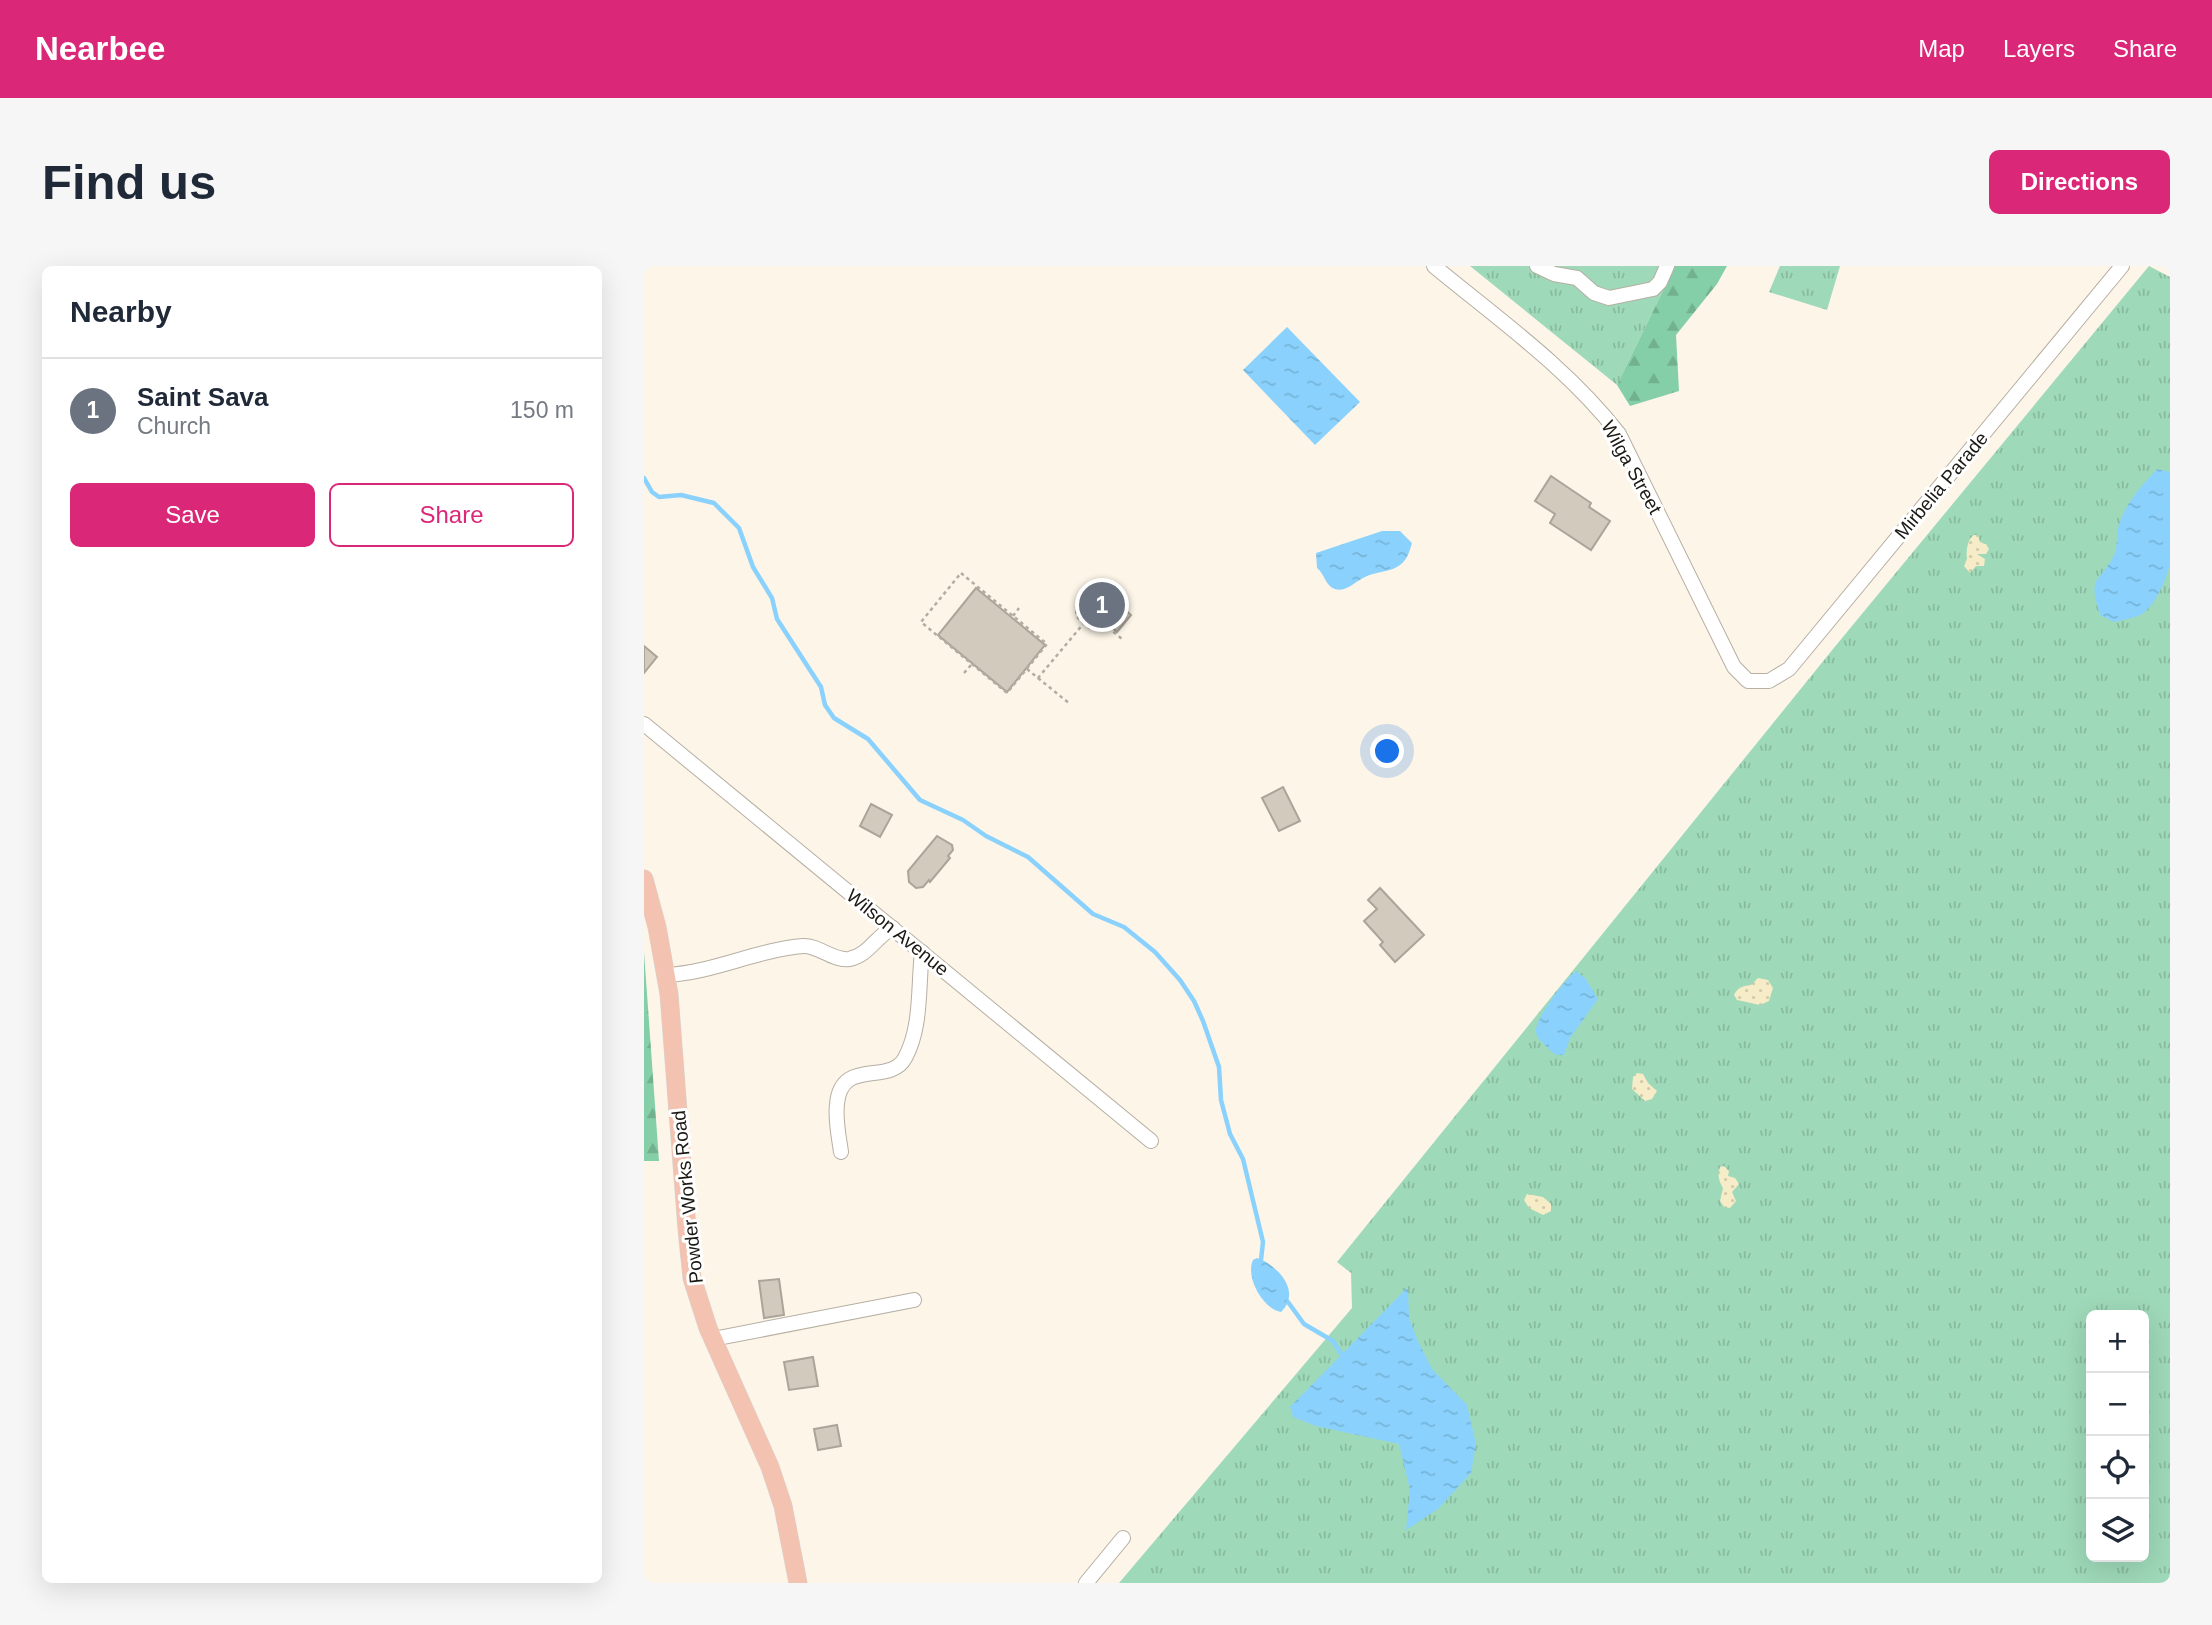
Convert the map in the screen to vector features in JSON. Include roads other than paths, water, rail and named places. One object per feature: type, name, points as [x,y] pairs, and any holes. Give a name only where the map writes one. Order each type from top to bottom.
[{"type":"main road","name":"Powder Works Road","points":[[644,879],[657,927],[669,994],[692,1278],[713,1339],[770,1467],[783,1506],[798,1583]]},
{"type":"street","name":"Wilga Street","points":[[1434,266],[1565,375],[1619,434],[1734,667],[1748,681]]},
{"type":"street","points":[[1537,266],[1553,274],[1577,278],[1594,293],[1609,298],[1653,289],[1660,282],[1667,266]]},
{"type":"street","name":"Mirbelia Parade","points":[[1748,681],[1769,681],[1789,669],[2122,266]]},
{"type":"street","name":"Wilson Avenue","points":[[644,724],[1151,1141]]},
{"type":"street","points":[[666,975],[690,974],[729,962],[806,945],[831,956],[849,959],[868,949],[886,931],[893,928]]},
{"type":"street","points":[[841,1152],[837,1103],[841,1088],[851,1077],[894,1069],[904,1060],[916,1022],[922,952]]},
{"type":"street","points":[[713,1339],[914,1300]]},
{"type":"street","points":[[1086,1583],[1122,1538]]},
{"type":"water","points":[[1287,327],[1360,402],[1315,445],[1243,370]]},
{"type":"water","points":[[2157,469],[2170,472],[2170,564],[2160,591],[2147,610],[2136,617],[2114,622],[2100,615],[2096,602],[2096,581],[2109,565],[2115,552],[2118,528],[2125,511]]},
{"type":"water","points":[[1382,531],[1400,531],[1412,543],[1403,562],[1393,569],[1365,577],[1343,589],[1335,589],[1329,585],[1317,568],[1316,553]]},
{"type":"water","points":[[1576,971],[1585,978],[1598,999],[1570,1038],[1564,1055],[1558,1055],[1551,1052],[1538,1037],[1537,1025],[1552,999]]},
{"type":"water","points":[[1257,1258],[1273,1267],[1285,1280],[1289,1296],[1281,1312],[1268,1305],[1257,1291],[1251,1267],[1253,1260]]},
{"type":"water","points":[[1408,1287],[1409,1318],[1418,1341],[1432,1369],[1467,1405],[1476,1444],[1471,1473],[1438,1509],[1406,1530],[1410,1490],[1399,1444],[1316,1426],[1293,1417],[1290,1407]]},
{"type":"waterway","points":[[644,478],[652,492],[659,497],[681,495],[714,503],[739,528],[753,567],[772,598],[777,619],[821,687],[825,705],[834,718],[868,739],[920,800],[963,820],[986,836],[1028,857],[1093,914],[1124,927],[1155,952],[1180,980],[1203,1021],[1219,1067],[1221,1100],[1230,1134],[1243,1159],[1263,1242],[1261,1260]]},
{"type":"waterway","points":[[1288,1302],[1304,1324],[1333,1341],[1342,1355]]},
{"type":"place","name":"Saint Sava","points":[[1102,605]]}]
